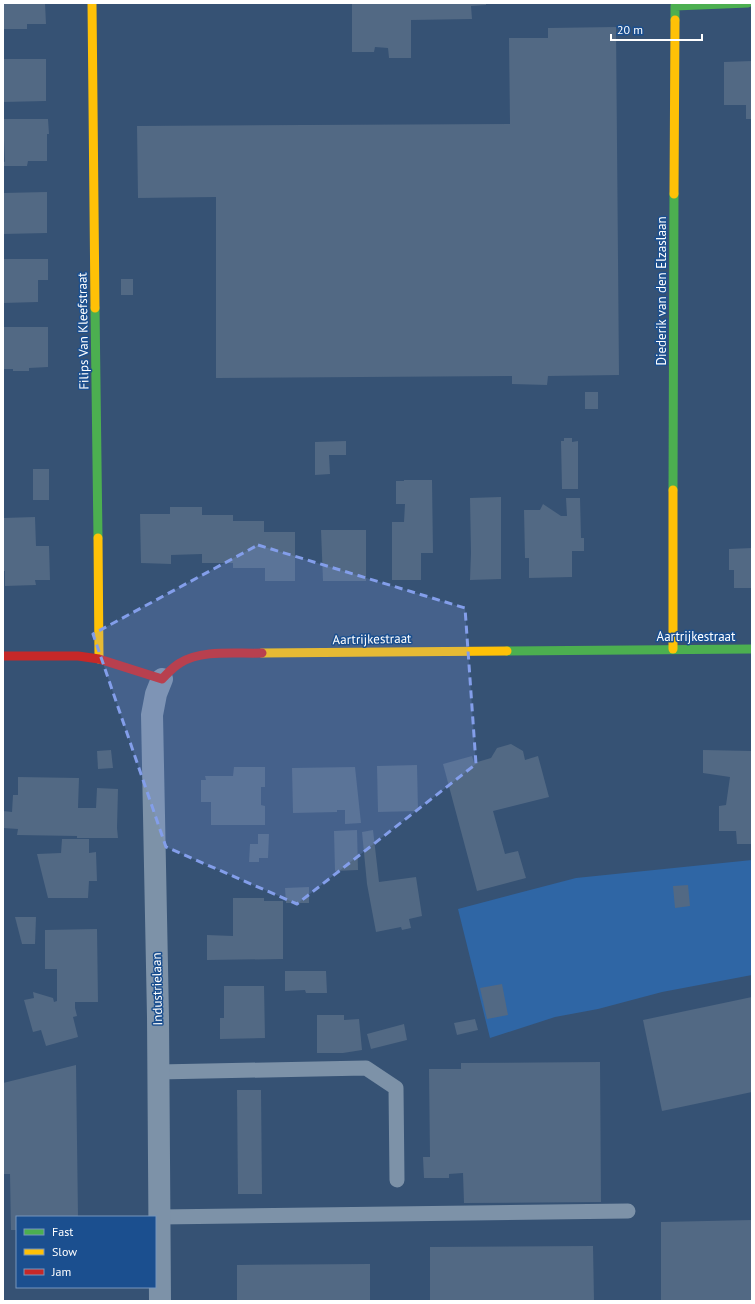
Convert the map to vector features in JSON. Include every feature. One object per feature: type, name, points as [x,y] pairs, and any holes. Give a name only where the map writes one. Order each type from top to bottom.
[{"type":"street","name":"Filips Van Kleefstraat","points":[[92,3],[99,660]]},
{"type":"street","name":"Diederik van den Elzaslaan","points":[[673,649],[675,6],[748,3]]},
{"type":"street","name":"Aartrijkestraat","points":[[162,679],[174,666],[187,657],[202,654],[752,649]]},
{"type":"street","points":[[3,656],[78,656],[99,660],[162,679]]},
{"type":"street","name":"Industrielaan","points":[[160,1301],[152,715],[156,694],[162,679]]},
{"type":"lane","points":[[158,1072],[366,1068],[396,1088],[397,1180]]},
{"type":"lane","points":[[159,1217],[628,1211]]},
{"type":"highlighted area","points":[[258,545],[465,608],[476,764],[297,904],[166,847],[93,634]]},
{"type":"shaded area","points":[[752,860],[752,975],[662,992],[598,1009],[555,1017],[490,1038],[458,909],[576,878]]},
{"type":"building","points":[[3,3],[45,3],[46,24],[27,24],[27,29],[3,29]]},
{"type":"building","points":[[352,3],[486,3],[486,5],[471,6],[472,19],[411,20],[411,58],[389,58],[388,48],[375,47],[374,52],[352,52]]},
{"type":"building","points":[[616,27],[619,375],[548,376],[547,385],[512,384],[512,376],[216,378],[216,197],[138,198],[137,126],[510,124],[509,38],[548,38],[548,28]]},
{"type":"building","points":[[3,59],[46,59],[46,101],[3,102]]},
{"type":"building","points":[[752,61],[752,119],[746,119],[746,105],[724,105],[724,62]]},
{"type":"building","points":[[3,119],[48,119],[49,134],[47,134],[47,161],[28,161],[27,166],[3,166],[3,161],[5,162]]},
{"type":"building","points":[[47,192],[47,233],[3,234],[3,193]]},
{"type":"building","points":[[3,259],[48,259],[48,280],[38,280],[38,302],[3,303]]},
{"type":"building","points":[[121,279],[133,279],[133,295],[121,295]]},
{"type":"building","points":[[3,327],[48,327],[48,367],[29,368],[29,371],[13,371],[13,369],[3,369]]},
{"type":"building","points":[[585,392],[598,392],[598,409],[585,409]]},
{"type":"building","points":[[564,438],[572,438],[572,442],[578,441],[578,489],[562,489],[561,441],[564,441]]},
{"type":"building","points":[[346,441],[346,455],[329,455],[330,474],[315,475],[315,442]]},
{"type":"building","points":[[33,469],[49,469],[49,500],[33,500]]},
{"type":"building","points":[[432,480],[433,553],[421,553],[421,580],[392,580],[392,522],[404,522],[405,504],[396,504],[396,481]]},
{"type":"building","points":[[501,497],[501,579],[470,580],[470,498]]},
{"type":"building","points":[[566,498],[580,498],[581,538],[584,538],[584,551],[572,551],[572,577],[529,578],[529,558],[525,558],[524,510],[540,510],[543,504],[561,516],[567,516]]},
{"type":"building","points":[[170,507],[202,507],[202,515],[233,515],[233,521],[264,521],[264,532],[295,532],[295,581],[265,581],[265,568],[233,568],[233,563],[202,563],[202,554],[171,555],[171,564],[141,563],[140,514],[170,514]]},
{"type":"building","points":[[35,517],[36,546],[49,546],[50,580],[35,580],[36,585],[5,586],[5,571],[3,571],[3,518]]},
{"type":"building","points":[[321,530],[366,530],[366,581],[323,581]]},
{"type":"building","points":[[752,548],[752,588],[734,588],[734,570],[729,570],[729,549]]},
{"type":"building","points":[[511,744],[523,751],[525,760],[538,756],[549,797],[493,811],[505,854],[518,851],[526,878],[477,891],[443,764],[472,756],[474,763],[491,758],[497,748]]},
{"type":"building","points":[[111,750],[113,768],[98,769],[97,751]]},
{"type":"building","points":[[703,750],[752,751],[752,844],[737,844],[736,831],[719,831],[719,806],[726,805],[730,777],[703,773]]},
{"type":"building","points":[[417,765],[418,811],[378,812],[377,766]]},
{"type":"building","points":[[234,767],[265,767],[265,787],[261,787],[261,805],[265,806],[265,825],[211,825],[211,802],[201,802],[201,780],[206,780],[205,776],[233,776]]},
{"type":"building","points":[[355,767],[361,823],[345,824],[345,810],[337,810],[337,812],[293,813],[292,768]]},
{"type":"building","points":[[18,777],[79,778],[78,808],[96,808],[97,788],[118,789],[118,838],[77,838],[77,836],[17,835],[18,829],[3,828],[3,811],[12,812],[13,795],[18,795]]},
{"type":"building","points":[[357,830],[358,870],[335,871],[334,831]]},
{"type":"building","points":[[373,830],[379,882],[416,877],[422,916],[409,919],[411,928],[402,930],[401,927],[376,932],[367,884],[362,832]]},
{"type":"building","points":[[258,834],[269,834],[268,858],[259,858],[259,862],[249,862],[250,844],[258,844]]},
{"type":"building","points":[[62,839],[89,839],[89,853],[96,852],[97,881],[89,881],[88,898],[48,898],[37,854],[61,853]]},
{"type":"building","points":[[688,885],[690,906],[675,908],[673,886]]},
{"type":"building","points":[[309,887],[309,903],[286,903],[285,888]]},
{"type":"building","points":[[233,898],[264,898],[264,901],[283,901],[283,959],[207,960],[207,935],[233,936]]},
{"type":"building","points":[[15,917],[36,917],[35,944],[22,944]]},
{"type":"building","points":[[97,929],[98,1002],[75,1002],[77,1016],[73,1017],[78,1037],[46,1046],[41,1030],[33,1032],[24,1000],[34,998],[33,992],[53,998],[54,1002],[57,1001],[57,969],[45,969],[45,930]]},
{"type":"building","points":[[285,971],[326,971],[327,993],[306,993],[305,990],[285,991]]},
{"type":"building","points":[[502,984],[508,1015],[487,1019],[480,988]]},
{"type":"building","points":[[224,986],[264,986],[265,1038],[220,1039],[220,1018],[224,1018]]},
{"type":"building","points":[[752,997],[752,1092],[662,1111],[643,1020]]},
{"type":"building","points":[[317,1015],[344,1015],[344,1020],[359,1019],[362,1050],[343,1053],[317,1053]]},
{"type":"building","points":[[475,1019],[478,1030],[457,1035],[454,1023]]},
{"type":"building","points":[[404,1024],[407,1040],[371,1049],[367,1034]]},
{"type":"building","points":[[600,1062],[601,1202],[464,1203],[463,1173],[449,1174],[449,1178],[424,1178],[423,1157],[430,1157],[429,1069],[461,1069],[461,1063]]},
{"type":"building","points":[[76,1065],[78,1216],[16,1216],[16,1230],[11,1230],[10,1174],[3,1174],[3,1083]]},
{"type":"building","points":[[237,1090],[261,1090],[262,1194],[238,1194]]},
{"type":"building","points":[[752,1220],[752,1301],[661,1301],[661,1222]]},
{"type":"building","points":[[593,1246],[594,1301],[430,1301],[430,1247]]},
{"type":"building","points":[[370,1264],[370,1301],[237,1301],[237,1265]]},
{"type":"traffic: fast","points":[[675,20],[675,6],[748,3]]},
{"type":"traffic: fast","points":[[673,490],[674,194]]},
{"type":"traffic: fast","points":[[95,308],[98,538]]},
{"type":"traffic: fast","points":[[507,651],[752,649]]},
{"type":"traffic: slow","points":[[92,3],[95,308]]},
{"type":"traffic: slow","points":[[674,194],[675,20]]},
{"type":"traffic: slow","points":[[673,490],[673,649]]},
{"type":"traffic: slow","points":[[98,538],[99,659]]},
{"type":"traffic: slow","points":[[262,653],[507,651]]},
{"type":"traffic: jam","points":[[3,656],[78,656],[99,659],[162,679],[177,665],[199,656],[220,653],[262,653]]}]
